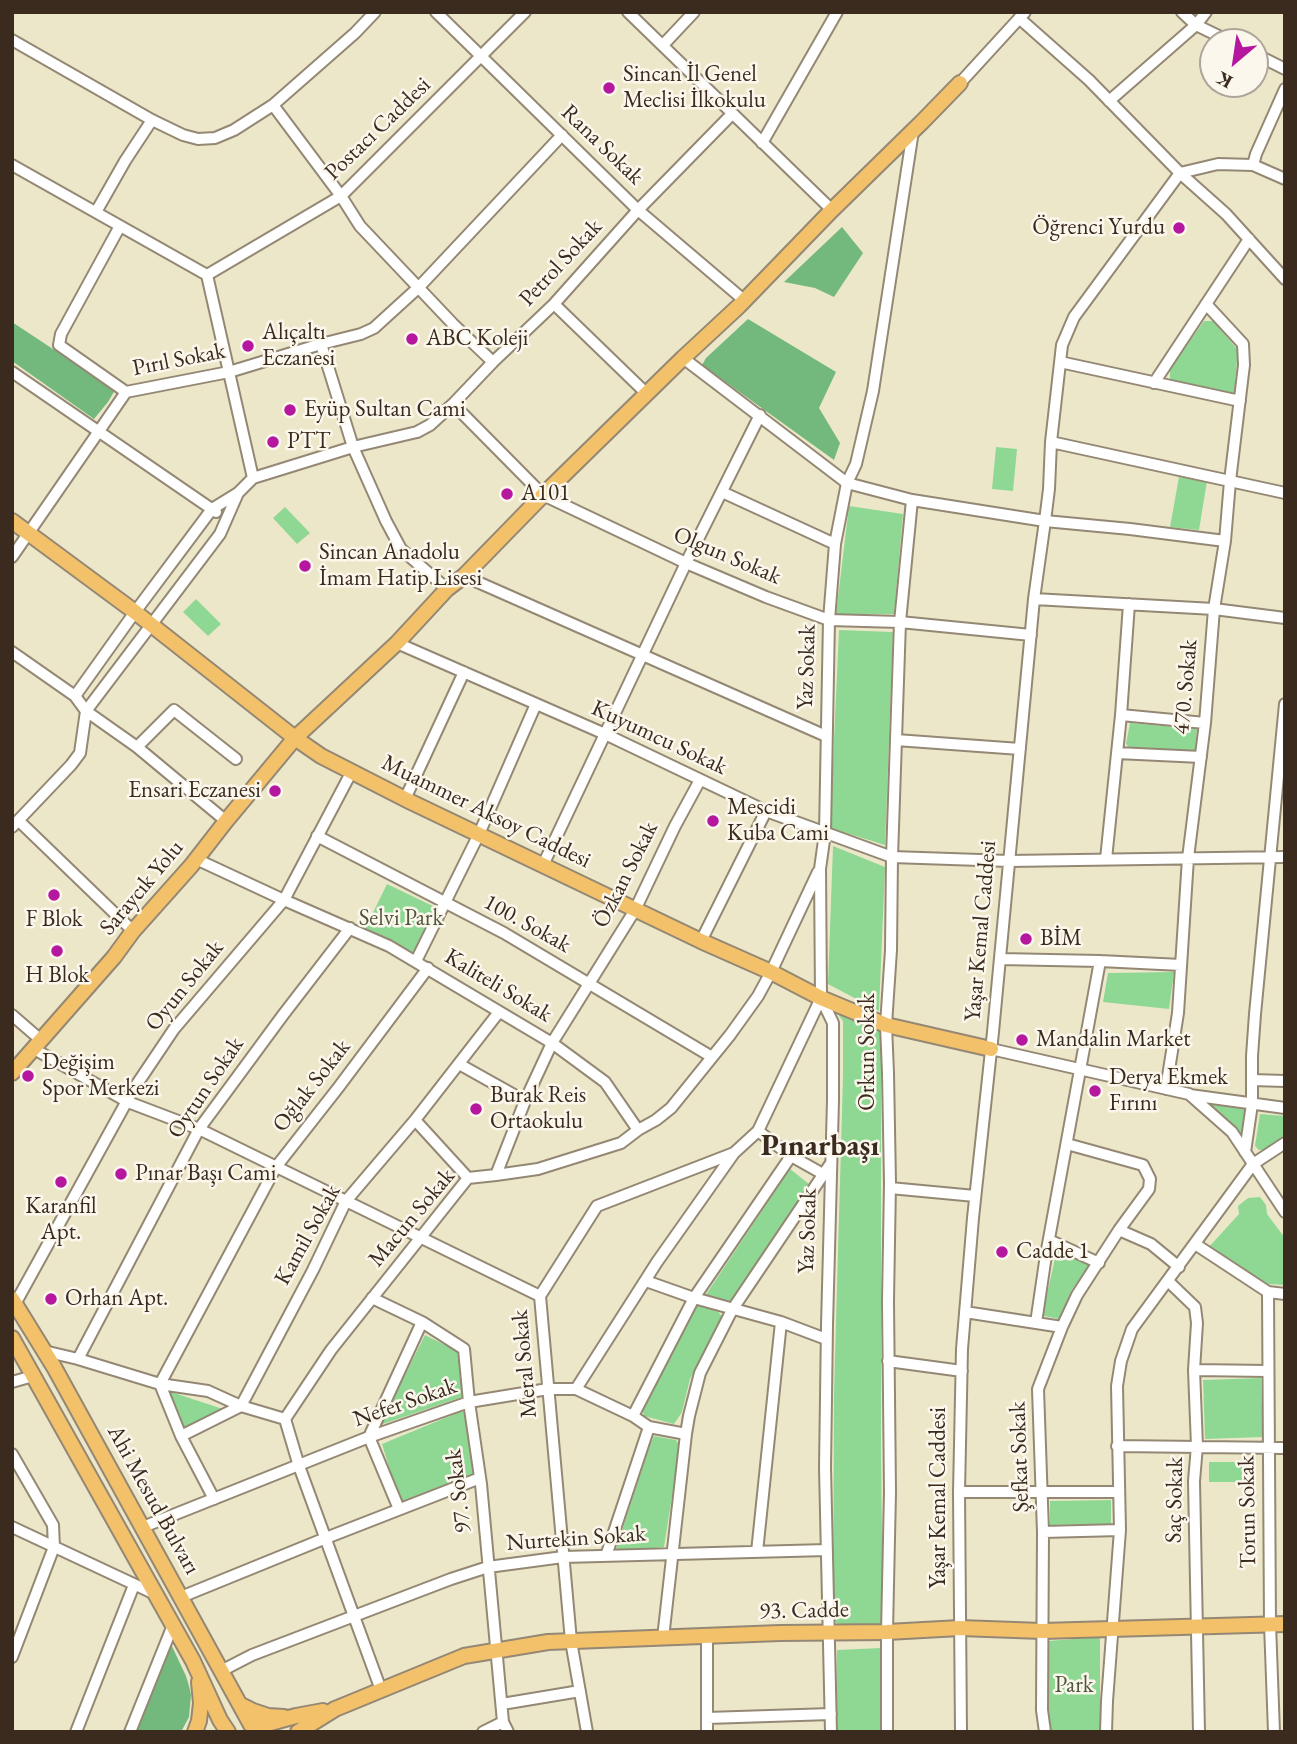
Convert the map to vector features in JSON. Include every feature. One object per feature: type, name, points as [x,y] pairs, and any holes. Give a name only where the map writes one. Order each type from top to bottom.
[{"type":"main road","name":"Saraycık Yolu","points":[[12,1081],[17,1069],[114,957],[295,738],[397,643],[447,589],[464,576],[543,495],[745,301],[960,83]]},
{"type":"main road","name":"Muammer Aksoy Caddesi","points":[[12,521],[135,611],[321,756],[405,799],[821,998],[886,1026],[991,1049]]},
{"type":"main road","name":"Ahi Mesud Bulvarı","points":[[14,1301],[143,1527],[221,1671],[256,1728]]},
{"type":"main road","name":"Ahi Mesud Bulvarı","points":[[12,1338],[173,1625],[220,1720],[229,1732]]},
{"type":"main road","name":"93. Cadde","points":[[229,1732],[239,1726],[300,1727],[335,1709],[464,1656],[548,1642],[960,1628],[1042,1631],[1277,1624]]},
{"type":"main road","points":[[195,1732],[201,1703],[199,1674]]},
{"type":"main road","points":[[241,1705],[300,1727]]},
{"type":"street","points":[[12,40],[183,135],[198,139],[215,138],[234,130],[273,105],[375,12]]},
{"type":"street","name":"Rana Sokak","points":[[436,12],[638,210],[745,301]]},
{"type":"street","name":"Postacı Caddesi","points":[[207,275],[341,196],[525,12]]},
{"type":"street","points":[[628,12],[832,210]]},
{"type":"street","points":[[663,45],[694,12]]},
{"type":"street","points":[[762,143],[837,12]]},
{"type":"street","points":[[1182,12],[1202,28]]},
{"type":"street","points":[[1109,101],[1196,25],[1206,12]]},
{"type":"street","points":[[960,83],[1022,15],[1180,173],[1226,215],[1285,279]]},
{"type":"street","points":[[1269,61],[1285,69]]},
{"type":"street","points":[[1253,165],[1285,89]]},
{"type":"street","points":[[273,105],[360,226],[493,362]]},
{"type":"street","name":"Petrol Sokak","points":[[253,478],[353,447],[417,432],[430,425],[554,304],[638,210],[732,114]]},
{"type":"street","points":[[96,212],[152,120]]},
{"type":"street","name":"Yaz Sokak","points":[[831,1732],[825,1468],[833,1023],[821,998],[820,869],[825,833],[829,620],[835,544],[847,483],[856,464],[873,391],[914,131]]},
{"type":"street","name":"Pırıl Sokak","points":[[12,557],[126,392],[229,372],[374,328],[419,287],[562,135]]},
{"type":"street","points":[[1180,173],[1218,164],[1253,165],[1285,179]]},
{"type":"street","points":[[12,165],[207,275],[253,478],[238,493],[212,509],[75,696]]},
{"type":"street","name":"Yaşar Kemal Caddesi","points":[[961,1732],[959,1492],[965,1312],[1034,599],[1045,521],[1062,345],[1074,317],[1180,173]]},
{"type":"street","points":[[120,226],[61,334],[59,345],[126,392]]},
{"type":"street","points":[[1154,383],[1249,239]]},
{"type":"street","points":[[554,304],[647,394]]},
{"type":"street","name":"470. Sokak","points":[[1166,1089],[1178,1013],[1188,858],[1205,723],[1214,609],[1225,541],[1244,365],[1243,344],[1206,304]]},
{"type":"street","points":[[321,344],[353,447],[386,522],[401,550],[447,589]]},
{"type":"street","points":[[683,358],[847,483],[912,500],[1045,521],[1130,528],[1225,541]]},
{"type":"street","points":[[1060,362],[1240,401]]},
{"type":"street","points":[[12,372],[226,520]]},
{"type":"street","name":"Olgun Sokak","points":[[453,404],[543,495],[686,563],[766,597],[829,620],[900,622],[1031,635]]},
{"type":"street","points":[[543,864],[686,563],[760,415]]},
{"type":"street","points":[[1051,442],[1285,493]]},
{"type":"street","points":[[722,492],[835,544]]},
{"type":"street","points":[[133,931],[15,824],[80,753],[86,711],[220,534],[238,493]]},
{"type":"street","name":"Orkun Sokak","points":[[887,1732],[890,1188],[886,1026],[891,950],[891,857],[900,622],[912,500]]},
{"type":"street","points":[[464,576],[827,736]]},
{"type":"street","points":[[1034,599],[1214,609],[1285,618]]},
{"type":"street","points":[[1106,859],[1129,604]]},
{"type":"street","name":"Kuyumcu Sokak","points":[[397,643],[605,734],[766,811],[891,857],[1009,861],[1285,857]]},
{"type":"street","points":[[12,652],[75,696],[86,711],[137,747],[226,821]]},
{"type":"street","points":[[405,799],[464,672]]},
{"type":"street","points":[[416,961],[479,834],[536,704]]},
{"type":"street","points":[[1245,1152],[1252,1104],[1255,1014],[1285,704]]},
{"type":"street","points":[[137,747],[174,710],[236,759]]},
{"type":"street","points":[[1121,715],[1205,723]]},
{"type":"street","points":[[896,740],[1020,749]]},
{"type":"street","points":[[1117,753],[1200,757]]},
{"type":"street","name":"Oyun Sokak","points":[[14,1301],[133,1090],[174,1029],[284,900],[352,771]]},
{"type":"street","name":"Özkan Sokak","points":[[496,1175],[525,1101],[552,1043],[635,910],[699,780]]},
{"type":"street","points":[[702,942],[766,811]]},
{"type":"street","name":"100. Sokak","points":[[317,836],[504,933],[712,1057]]},
{"type":"street","name":"Kaliteli Sokak","points":[[196,859],[389,946],[552,1043],[605,1082],[638,1130]]},
{"type":"street","name":"Macun Sokak","points":[[285,1419],[331,1350],[468,1178],[538,1169],[621,1143],[671,1108],[758,996],[820,869]]},
{"type":"street","name":"Oytun Sokak","points":[[78,1359],[198,1129],[350,928]]},
{"type":"street","points":[[1000,959],[1181,965]]},
{"type":"street","points":[[1036,1322],[1100,961]]},
{"type":"street","name":"Oğlak Sokak","points":[[160,1384],[276,1167],[428,968]]},
{"type":"street","name":"Meral Sokak","points":[[587,1732],[571,1641],[540,1296],[597,1206],[734,1153],[758,1131],[821,998]]},
{"type":"street","name":"Kamil Sokak","points":[[241,1406],[346,1202],[415,1121],[499,1012]]},
{"type":"street","points":[[12,1015],[38,1045],[128,1102],[198,1129],[540,1296]]},
{"type":"street","points":[[991,1049],[1189,1094],[1285,1108]]},
{"type":"street","points":[[459,1064],[525,1101]]},
{"type":"street","points":[[1252,1080],[1285,1081]]},
{"type":"street","points":[[1189,1094],[1232,1132],[1285,1212]]},
{"type":"street","points":[[415,1121],[468,1178]]},
{"type":"street","points":[[758,1131],[791,1156],[823,1174]]},
{"type":"street","points":[[1106,1732],[1120,1530],[1117,1386],[1121,1361],[1132,1329],[1253,1164],[1285,1143]]},
{"type":"street","name":"Şefkat Sokak","points":[[1045,1732],[1042,1710],[1043,1532],[1038,1390],[1077,1294],[1149,1189],[1150,1179],[1143,1165],[1067,1144]]},
{"type":"street","points":[[576,1389],[734,1153]]},
{"type":"street","points":[[632,1416],[694,1298],[791,1156]]},
{"type":"street","points":[[663,1638],[686,1434],[700,1374],[732,1310],[831,1163]]},
{"type":"street","points":[[890,1188],[975,1196]]},
{"type":"street","points":[[1119,1230],[1152,1244],[1179,1267]]},
{"type":"street","points":[[1049,1240],[1099,1263]]},
{"type":"street","points":[[1195,1244],[1268,1292],[1285,1294]]},
{"type":"street","points":[[646,1281],[732,1310],[781,1322],[826,1339]]},
{"type":"street","name":"Saç Sokak","points":[[1168,1281],[1195,1307],[1197,1323],[1194,1370],[1197,1446],[1194,1481],[1199,1732]]},
{"type":"street","name":"Torun Sokak","points":[[1268,1292],[1268,1447],[1277,1624],[1275,1732]]},
{"type":"street","name":"97. Sokak","points":[[372,1298],[422,1322],[464,1349],[505,1727]]},
{"type":"street","points":[[965,1312],[1062,1327]]},
{"type":"street","points":[[399,1509],[369,1437],[422,1322]]},
{"type":"street","points":[[757,1552],[781,1322]]},
{"type":"street","points":[[44,1351],[160,1384],[208,1391],[241,1406],[285,1419],[299,1466],[381,1690]]},
{"type":"street","points":[[888,1361],[962,1371]]},
{"type":"street","points":[[1194,1370],[1268,1371]]},
{"type":"street","points":[[12,1382],[33,1376]]},
{"type":"street","points":[[160,1384],[181,1436],[214,1499]]},
{"type":"street","name":"Nefer Sokak","points":[[143,1527],[369,1437],[469,1402],[548,1389],[576,1389],[649,1427],[686,1434]]},
{"type":"street","points":[[181,1436],[241,1406]]},
{"type":"street","points":[[606,1556],[649,1427]]},
{"type":"street","points":[[1117,1446],[1285,1448]]},
{"type":"street","points":[[12,1454],[53,1525],[54,1547],[12,1657]]},
{"type":"street","points":[[181,1597],[480,1478]]},
{"type":"street","points":[[959,1492],[1119,1492]]},
{"type":"street","points":[[12,1527],[155,1594]]},
{"type":"street","points":[[1043,1532],[1120,1530]]},
{"type":"street","name":"Nurtekin Sokak","points":[[221,1671],[252,1655],[488,1567],[563,1557],[827,1550]]},
{"type":"street","points":[[76,1732],[134,1585]]},
{"type":"street","points":[[130,1732],[173,1625]]},
{"type":"street","points":[[707,1636],[707,1732]]},
{"type":"street","points":[[502,1704],[580,1691]]},
{"type":"street","points":[[707,1718],[831,1714]]},
{"type":"street","points":[[482,1732],[505,1727]]},
{"type":"green space","points":[[842,227],[863,253],[834,297],[815,288],[784,282]]},
{"type":"green space","points":[[748,319],[836,372],[819,408],[840,443],[834,460],[702,365],[706,358]]},
{"type":"green space","points":[[1204,321],[1213,321],[1238,350],[1234,394],[1170,381],[1170,369]]},
{"type":"green space","points":[[12,322],[115,390],[94,419],[12,361]]},
{"type":"green space","points":[[996,447],[1017,449],[1013,491],[992,489]]},
{"type":"green space","points":[[1179,477],[1207,481],[1199,530],[1170,527]]},
{"type":"green space","points":[[849,506],[903,514],[894,614],[836,614]]},
{"type":"green space","points":[[285,507],[310,533],[297,544],[273,518]]},
{"type":"green space","points":[[196,599],[221,624],[208,636],[183,612]]},
{"type":"green space","points":[[839,630],[893,632],[885,845],[830,828]]},
{"type":"green space","points":[[1130,723],[1197,729],[1195,751],[1129,747],[1126,744]]},
{"type":"green space","points":[[833,846],[885,867],[879,1011],[828,984]]},
{"type":"green space","name":"Selvi Park","points":[[387,884],[437,908],[415,953],[365,929]]},
{"type":"green space","points":[[1174,972],[1169,1009],[1103,1002],[1108,973]]},
{"type":"green space","points":[[836,1012],[881,1032],[883,1622],[877,1627],[838,1625],[833,1618],[834,1392],[843,1076],[843,1021]]},
{"type":"green space","points":[[1206,1101],[1245,1107],[1243,1135]]},
{"type":"green space","points":[[1260,1114],[1285,1116],[1285,1135],[1267,1150],[1259,1150],[1255,1146]]},
{"type":"green space","points":[[790,1169],[809,1184],[731,1303],[705,1296]]},
{"type":"green space","points":[[1260,1197],[1266,1205],[1267,1214],[1285,1238],[1285,1285],[1268,1284],[1208,1248],[1239,1214],[1238,1206],[1248,1198]]},
{"type":"green space","points":[[1057,1249],[1090,1264],[1071,1291],[1059,1319],[1044,1316],[1043,1313]]},
{"type":"green space","points":[[697,1305],[718,1312],[723,1317],[690,1379],[682,1412],[674,1424],[644,1416],[642,1408]]},
{"type":"green space","points":[[425,1335],[459,1352],[462,1397],[380,1425]]},
{"type":"green space","points":[[1261,1378],[1263,1437],[1205,1439],[1203,1380]]},
{"type":"green space","points":[[171,1392],[226,1410],[186,1429],[166,1397]]},
{"type":"green space","points":[[462,1411],[466,1415],[473,1476],[403,1504],[399,1501],[382,1444]]},
{"type":"green space","points":[[654,1436],[676,1440],[680,1446],[664,1547],[622,1551],[616,1549]]},
{"type":"green space","points":[[1209,1462],[1242,1462],[1242,1482],[1209,1482]]},
{"type":"green space","points":[[1111,1500],[1111,1524],[1050,1525],[1050,1501]]},
{"type":"green space","name":"Park","points":[[1100,1637],[1100,1732],[1048,1732],[1048,1641]]},
{"type":"green space","points":[[170,1642],[189,1686],[189,1717],[181,1732],[136,1732]]},
{"type":"green space","points":[[880,1648],[880,1732],[835,1732],[837,1650]]},
{"type":"place","name":"Sincan İl Genel Meclisi İlkokulu","points":[[609,88]]},
{"type":"place","name":"Öğrenci Yurdu","points":[[1179,228]]},
{"type":"place","name":"ABC Koleji","points":[[412,339]]},
{"type":"place","name":"Alıçaltı Eczanesi","points":[[248,346]]},
{"type":"place","name":"Eyüp Sultan Cami","points":[[290,410]]},
{"type":"place","name":"PTT","points":[[273,442]]},
{"type":"place","name":"A101","points":[[507,494]]},
{"type":"place","name":"Sincan Anadolu İmam Hatip Lisesi","points":[[305,566]]},
{"type":"place","name":"Ensari Eczanesi","points":[[275,791]]},
{"type":"place","name":"Mescidi Kuba Cami","points":[[713,821]]},
{"type":"place","name":"F Blok","points":[[54,895]]},
{"type":"place","name":"BİM","points":[[1026,939]]},
{"type":"place","name":"H Blok","points":[[57,951]]},
{"type":"place","name":"Mandalin Market","points":[[1022,1040]]},
{"type":"place","name":"Değişim Spor Merkezi","points":[[28,1076]]},
{"type":"place","name":"Derya Ekmek Fırını","points":[[1095,1091]]},
{"type":"place","name":"Burak Reis Ortaokulu","points":[[476,1109]]},
{"type":"place","name":"Pınar Başı Cami","points":[[121,1174]]},
{"type":"place","name":"Karanfil Apt.","points":[[61,1182]]},
{"type":"place","name":"Cadde 1","points":[[1002,1252]]},
{"type":"place","name":"Orhan Apt.","points":[[51,1299]]},
{"type":"district","name":"Pınarbaşı","points":[[820,1147]]}]
